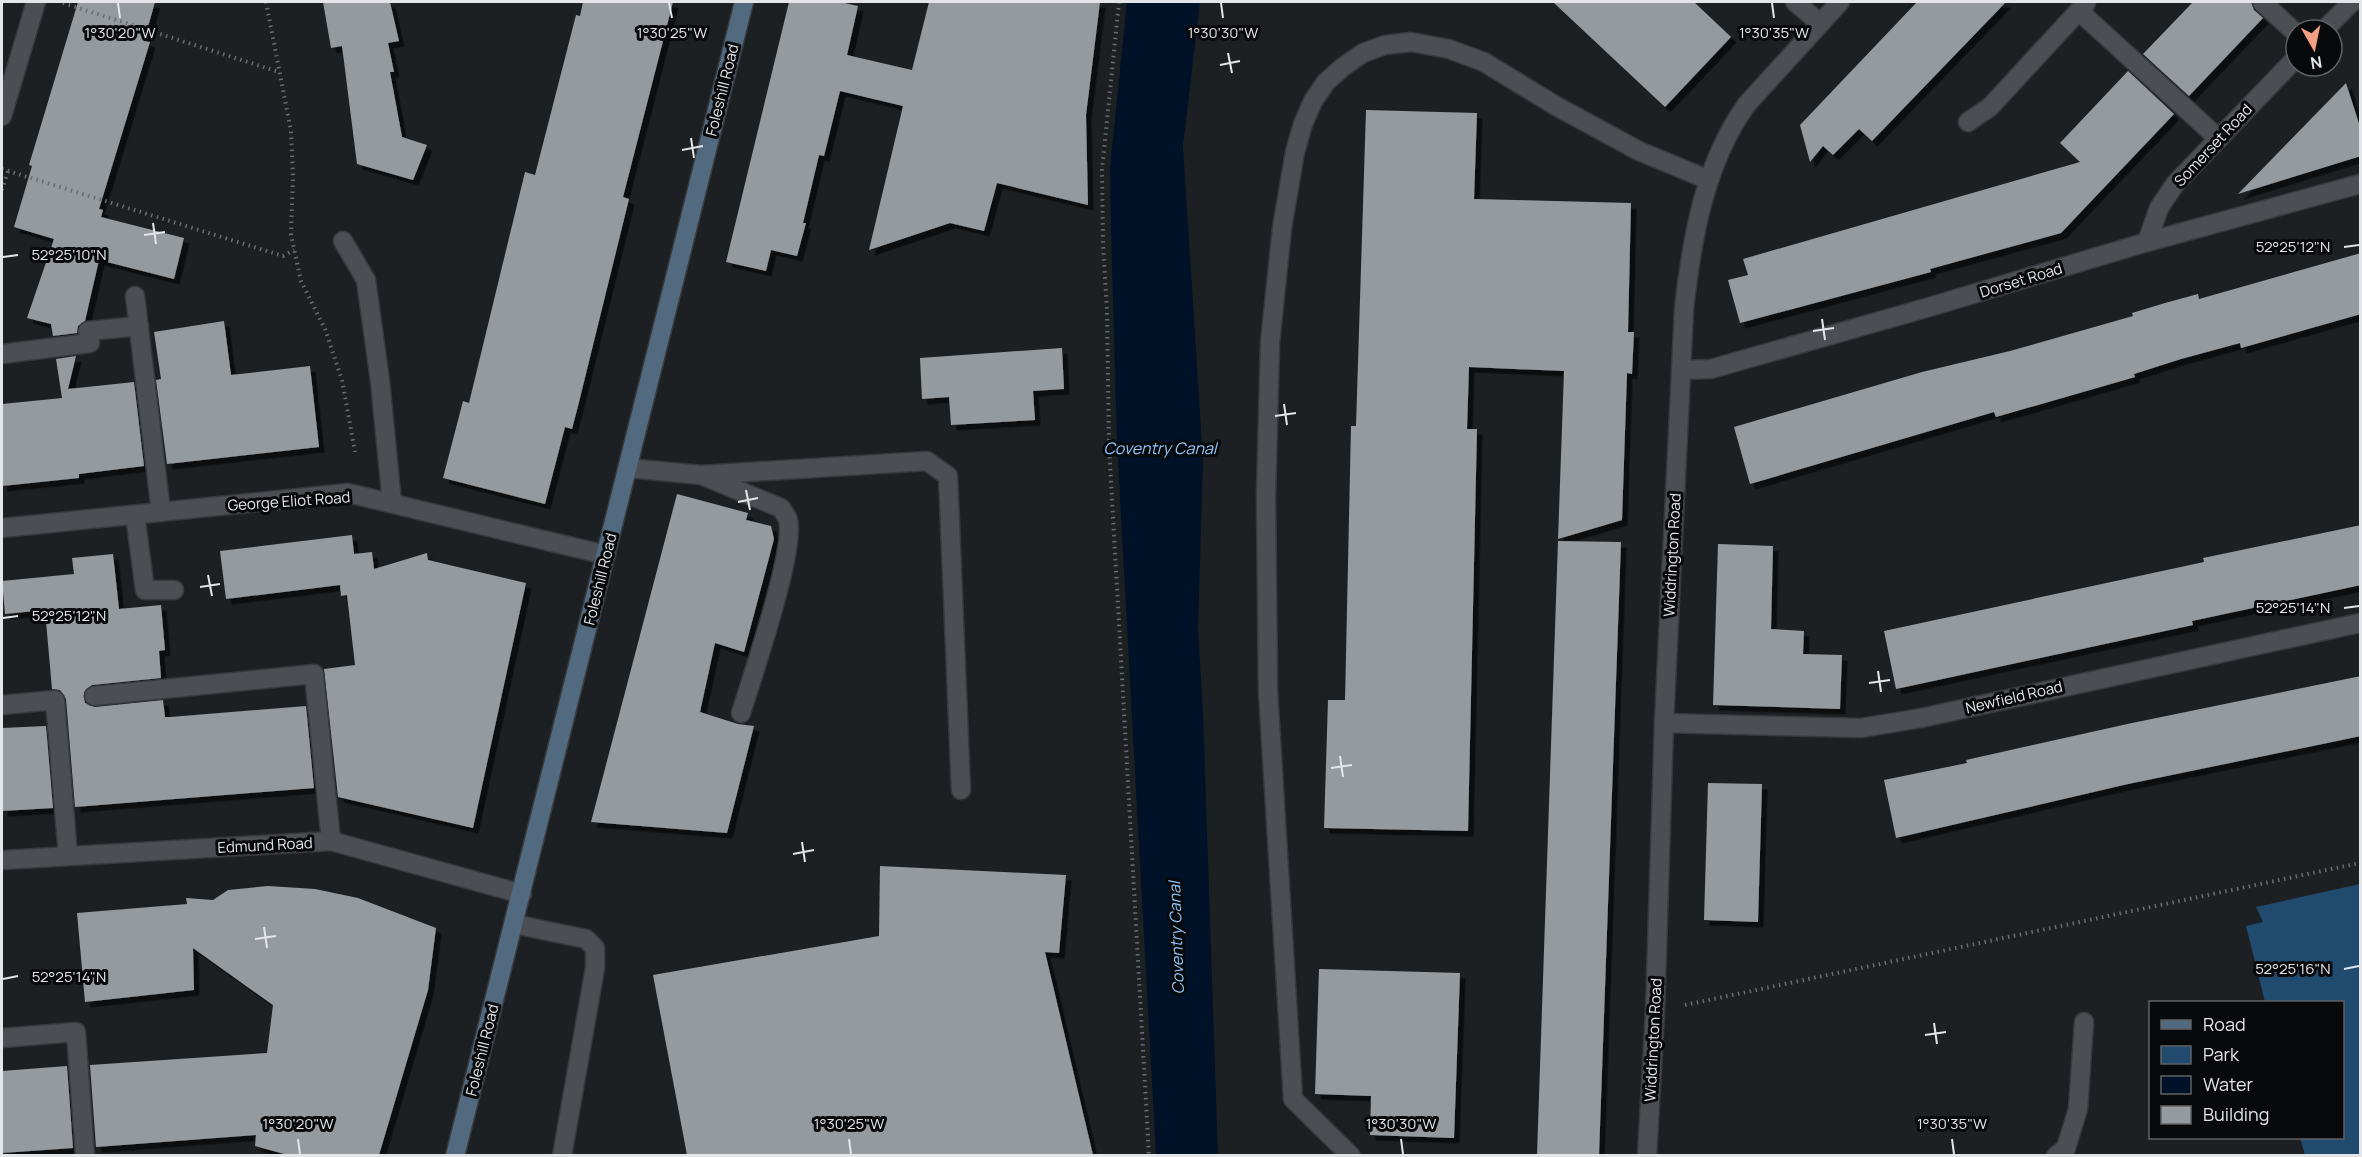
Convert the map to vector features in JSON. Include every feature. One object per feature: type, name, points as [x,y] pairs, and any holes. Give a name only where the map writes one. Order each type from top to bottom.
[{"type":"main road","name":"Foleshill Road","points":[[455,1155],[744,2]]},
{"type":"street","points":[[2,116],[36,2]]},
{"type":"street","points":[[1796,2],[1820,23]]},
{"type":"street","name":"Widdrington Road","points":[[1647,1155],[1655,1012],[1664,723],[1681,370],[1689,263],[1709,180],[1724,143],[1741,112],[1840,2]]},
{"type":"street","points":[[2262,2],[2284,22]]},
{"type":"street","points":[[2336,18],[2352,2]]},
{"type":"street","points":[[1968,122],[1990,107],[2083,6],[2219,139]]},
{"type":"street","points":[[1352,1155],[1293,1099],[1268,691],[1266,496],[1270,343],[1287,193],[1303,124],[1313,101],[1326,82],[1343,67],[1363,53],[1385,45],[1411,42],[1449,49],[1484,62],[1556,106],[1639,151],[1709,180]]},
{"type":"street","name":"Somerset Road","points":[[2147,242],[2159,208],[2175,184],[2284,71]]},
{"type":"street","name":"Dorset Road","points":[[1681,370],[1711,369],[2147,242],[2361,184]]},
{"type":"street","points":[[343,242],[366,280],[380,381],[392,503]]},
{"type":"street","points":[[135,296],[161,512]]},
{"type":"street","points":[[2,354],[90,343],[88,331],[139,326]]},
{"type":"street","points":[[628,468],[701,475],[927,461],[948,476],[961,790]]},
{"type":"street","points":[[701,475],[781,508],[788,518],[788,541],[782,572],[741,713]]},
{"type":"street","name":"George Eliot Road","points":[[2,528],[348,493],[606,555]]},
{"type":"street","points":[[135,515],[145,590],[174,590]]},
{"type":"street","name":"Newfield Road","points":[[1664,723],[1861,728],[1921,718],[2361,623]]},
{"type":"street","points":[[94,696],[314,674],[331,842]]},
{"type":"street","points":[[2,705],[55,700],[68,856]]},
{"type":"street","name":"Edmund Road","points":[[2,861],[331,842],[522,894]]},
{"type":"street","points":[[514,924],[586,939],[595,948],[596,968],[562,1155]]},
{"type":"street","points":[[2056,1155],[2066,1148],[2078,1109],[2084,1022]]},
{"type":"street","points":[[2,1038],[76,1032],[85,1155]]},
{"type":"path","points":[[58,2],[280,72]]},
{"type":"path","points":[[266,2],[291,131],[293,177],[291,236],[301,281],[325,329],[342,380],[357,461],[348,493]]},
{"type":"path","points":[[1119,2],[1102,170],[1103,244],[1107,311],[1109,446],[1149,1155]]},
{"type":"path","points":[[2,169],[283,256],[294,250]]},
{"type":"path","points":[[2,190],[8,171]]},
{"type":"path","points":[[1655,1012],[2361,863]]},
{"type":"green space","points":[[2360,884],[2360,1155],[2305,1155],[2300,1139],[2344,1139],[2344,1001],[2265,1001],[2246,926],[2263,922],[2256,907]]},
{"type":"water","name":"Coventry Canal","points":[[1127,2],[1200,2],[1183,146],[1203,461],[1198,630],[1203,712],[1218,1155],[1156,1155],[1117,445],[1111,231],[1110,167]]},
{"type":"building","points":[[78,2],[155,2],[144,41],[150,42],[99,209],[103,210],[101,217],[184,238],[174,279],[99,260],[85,321],[78,326],[77,333],[53,336],[51,324],[27,318],[54,239],[14,227],[32,166],[29,165]]},
{"type":"building","points":[[323,2],[390,2],[399,41],[388,43],[394,72],[390,72],[402,137],[427,145],[413,180],[357,164],[342,46],[331,48]]},
{"type":"building","points":[[583,2],[673,2],[623,197],[629,199],[578,406],[572,429],[565,427],[545,504],[443,478],[463,401],[469,403],[525,172],[535,175],[576,15],[580,16]]},
{"type":"building","points":[[789,2],[840,2],[858,6],[847,55],[912,70],[929,2],[1100,2],[1086,115],[1088,205],[997,183],[984,231],[950,223],[869,250],[903,106],[840,91],[824,156],[819,155],[797,256],[771,250],[766,271],[726,262]]},
{"type":"building","points":[[1553,2],[1694,2],[1731,37],[1665,107]]},
{"type":"building","points":[[1917,2],[2006,2],[1872,141],[1859,129],[1833,155],[1823,146],[1810,162],[1800,125]]},
{"type":"building","points":[[2193,2],[2251,2],[2254,10],[2263,18],[2189,96],[2143,54]]},
{"type":"building","points":[[2128,71],[2174,114],[2061,233],[1930,269],[1931,272],[1740,323],[1728,280],[1748,275],[1743,259],[2080,162],[2060,143]]},
{"type":"building","points":[[2346,83],[2361,130],[2361,156],[2238,194]]},
{"type":"building","points":[[1366,110],[1477,113],[1474,199],[1631,203],[1628,332],[1634,332],[1632,374],[1627,373],[1622,520],[1558,539],[1564,371],[1469,367],[1467,429],[1477,429],[1468,831],[1324,828],[1328,700],[1345,700],[1351,426],[1356,426]]},
{"type":"building","points":[[2361,253],[2361,314],[2241,348],[2240,343],[2181,359],[2134,374],[2135,377],[1996,417],[1994,412],[1750,484],[1734,427],[1922,372],[2010,351],[2133,316],[2132,313],[2165,303],[2198,294],[2199,299]]},
{"type":"building","points":[[224,321],[231,375],[310,366],[319,447],[167,464],[156,380],[161,379],[154,332]]},
{"type":"building","points":[[1062,348],[1064,389],[1033,391],[1035,420],[951,425],[949,397],[922,399],[920,358]]},
{"type":"building","points":[[76,356],[68,389],[134,382],[144,466],[79,474],[79,478],[2,486],[2,404],[62,398],[56,359]]},
{"type":"building","points":[[677,494],[748,513],[746,520],[771,526],[774,539],[744,652],[715,643],[700,712],[738,724],[754,726],[727,833],[591,822]]},
{"type":"building","points":[[2361,525],[2361,585],[2192,621],[2193,625],[1896,689],[1884,631],[2204,562],[2203,558]]},
{"type":"building","points":[[352,535],[354,554],[372,552],[374,569],[427,553],[428,560],[526,583],[473,828],[338,797],[324,669],[355,665],[347,595],[341,596],[340,585],[226,599],[220,551]]},
{"type":"building","points":[[1558,541],[1621,542],[1599,1155],[1537,1155]]},
{"type":"building","points":[[1718,544],[1773,546],[1771,629],[1804,631],[1803,654],[1842,655],[1840,709],[1713,705]]},
{"type":"building","points":[[113,554],[119,609],[161,605],[165,650],[159,651],[161,678],[92,685],[84,692],[85,703],[95,707],[163,700],[165,717],[306,706],[314,788],[75,807],[66,699],[60,690],[52,689],[45,610],[5,614],[2,581],[74,574],[72,558]]},
{"type":"building","points":[[2361,676],[2361,736],[2128,784],[1896,838],[1884,780],[1967,763],[1966,760],[2132,723]]},
{"type":"building","points":[[46,726],[53,808],[2,811],[2,728]]},
{"type":"building","points":[[1708,783],[1762,784],[1758,922],[1704,920]]},
{"type":"building","points":[[880,866],[1066,875],[1059,953],[1045,952],[1093,1155],[687,1155],[653,975],[879,936]]},
{"type":"building","points":[[268,886],[315,889],[358,898],[436,928],[428,990],[379,1155],[288,1155],[255,1146],[256,1135],[96,1147],[90,1065],[267,1053],[273,1005],[193,948],[194,990],[85,1002],[77,913],[187,904],[186,898],[213,900],[228,890]]},
{"type":"building","points":[[1319,969],[1460,973],[1454,1138],[1370,1135],[1371,1096],[1315,1094]]},
{"type":"building","points":[[67,1066],[73,1148],[2,1153],[2,1071]]}]
